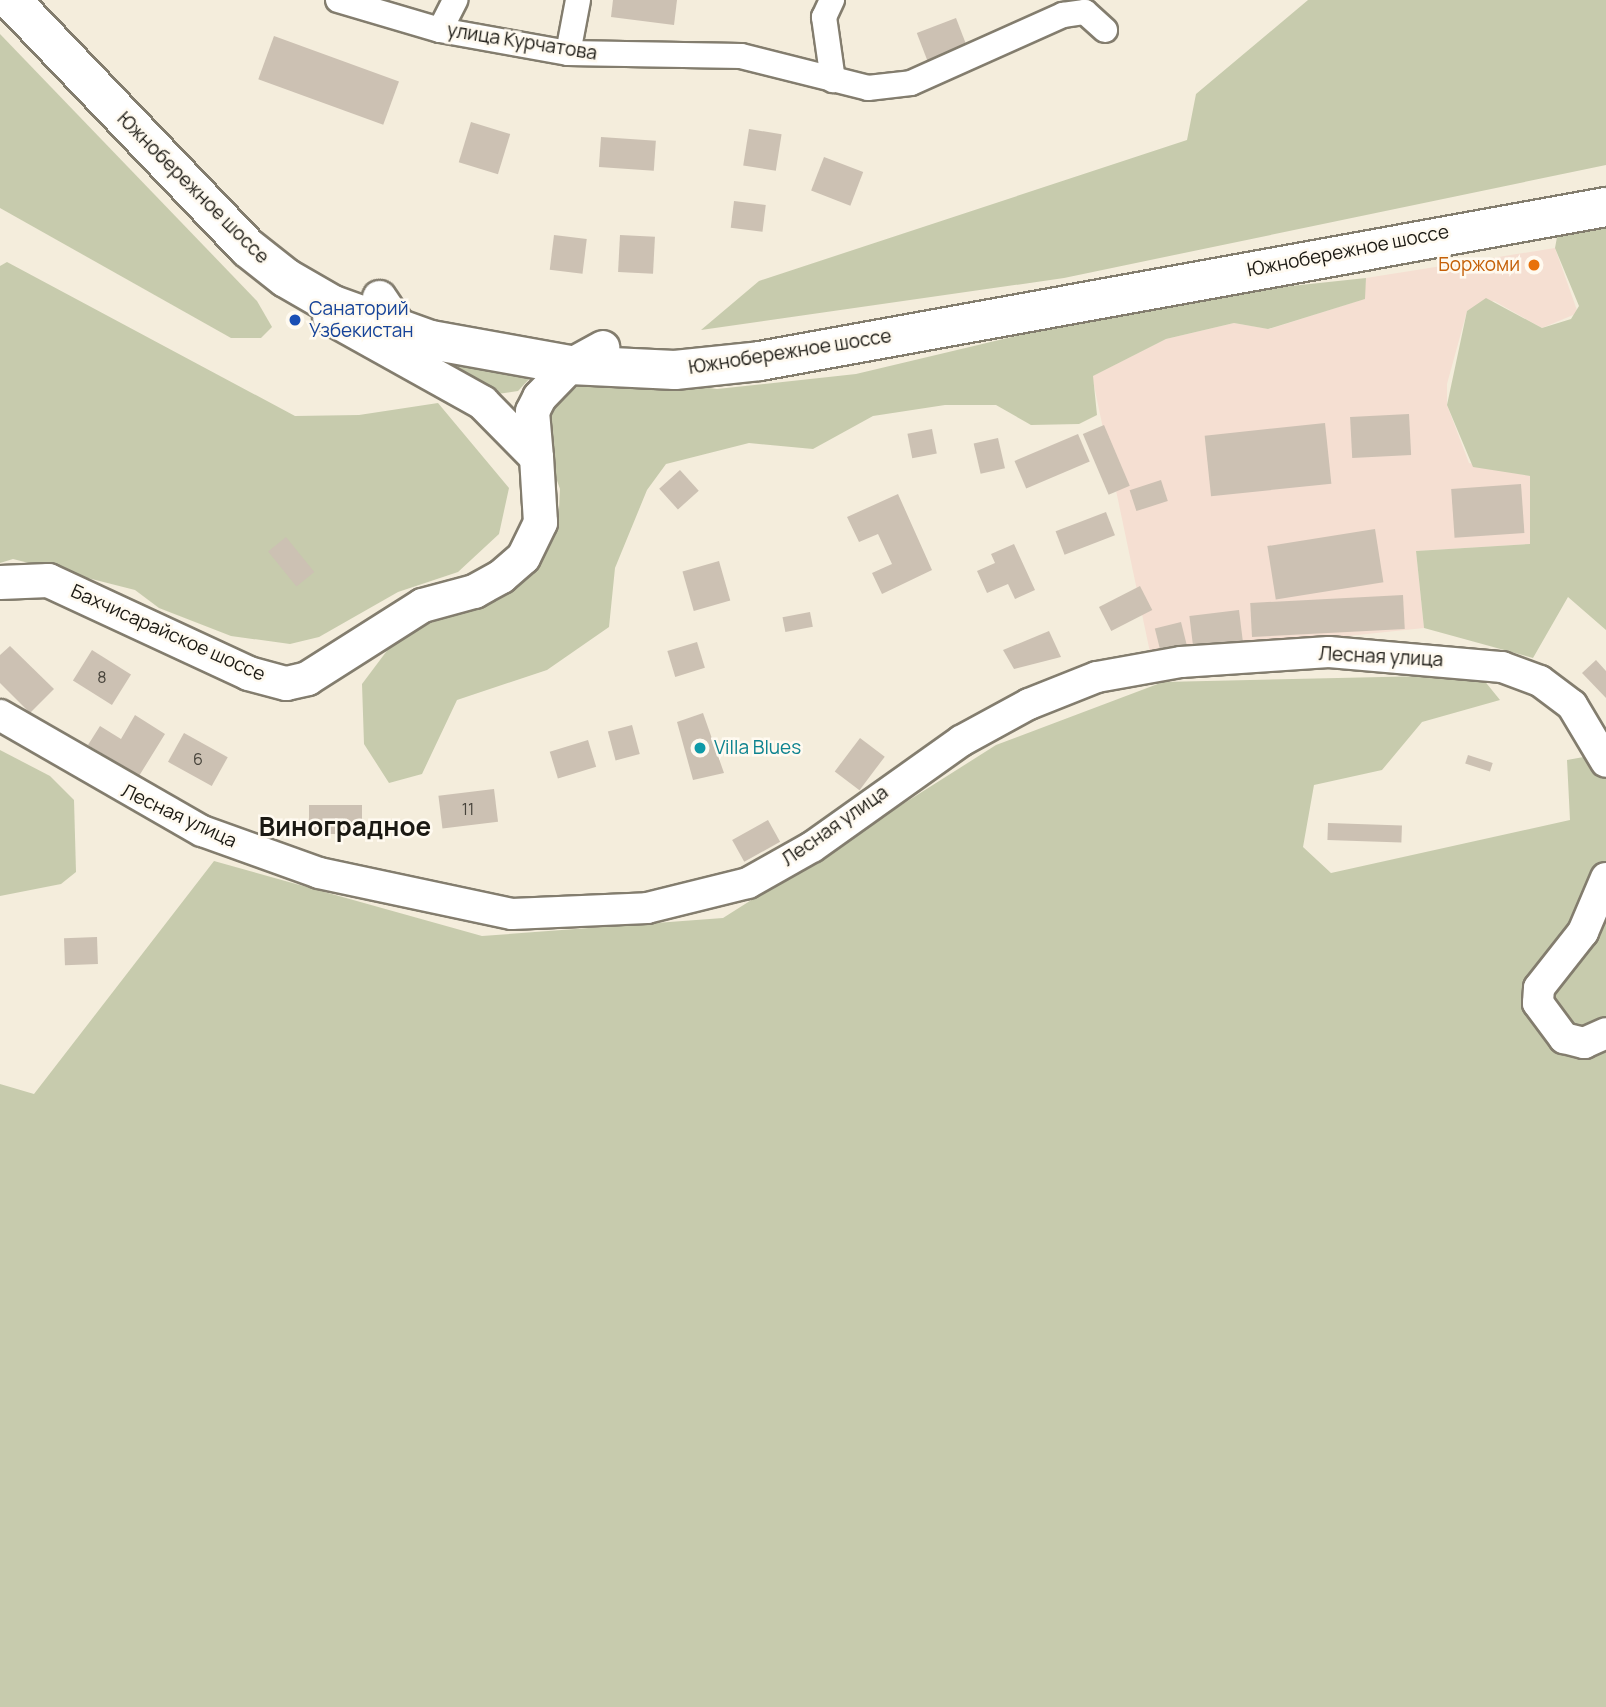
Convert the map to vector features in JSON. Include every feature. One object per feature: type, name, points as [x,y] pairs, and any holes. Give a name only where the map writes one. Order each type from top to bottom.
[{"type":"highway","name":"Южнобережное шоссе","points":[[11,0],[248,248],[332,305],[398,329],[488,353],[586,356]]},
{"type":"highway","name":"Южнобережное шоссе","points":[[42,0],[242,212],[296,256],[379,297],[497,333],[586,356],[675,370],[760,361],[1539,204],[1606,186]]},
{"type":"highway","name":"Южнобережное шоссе","points":[[1539,204],[1606,207]]},
{"type":"main road","points":[[248,248],[311,307],[441,381],[510,425],[536,457]]},
{"type":"main road","points":[[379,297],[409,342],[441,381]]},
{"type":"main road","name":"Бахчисарайское шоссе","points":[[0,582],[48,580],[248,673],[286,683],[307,678],[403,614],[474,591],[523,557],[543,503],[532,411],[586,356]]},
{"type":"street","name":"улица Курчатова","points":[[338,0],[440,30],[568,53],[741,56],[869,88],[911,83],[1063,15],[1085,12],[1105,30]]},
{"type":"street","points":[[440,30],[455,0]]},
{"type":"street","points":[[568,53],[578,0]]},
{"type":"street","points":[[832,0],[824,17],[833,80]]},
{"type":"street","name":"Лесная улица","points":[[0,715],[202,831],[319,873],[512,914],[647,908],[748,883],[812,847],[961,741],[1029,704],[1097,677],[1181,662],[1329,652],[1502,667],[1540,681],[1572,705],[1606,762]]},
{"type":"street","points":[[1606,878],[1583,932],[1539,988],[1538,1003],[1564,1038],[1584,1043],[1606,1034]]},
{"type":"shaded area","points":[[1555,248],[1578,313],[1542,328],[1494,301],[1467,311],[1447,384],[1447,405],[1469,463],[1530,476],[1530,544],[1416,551],[1424,628],[1151,657],[1092,376],[1166,339],[1234,323],[1269,329],[1364,299],[1366,278]]},
{"type":"green space","points":[[1308,0],[1606,0],[1606,165],[1064,278],[701,330],[759,281],[1187,140],[1196,94]]},
{"type":"green space","points":[[0,34],[257,301],[272,327],[261,338],[231,338],[0,208]]},
{"type":"green space","points":[[1606,218],[1606,630],[1568,597],[1533,658],[1424,628],[1416,551],[1530,544],[1530,476],[1473,467],[1447,405],[1467,311],[1486,298],[1542,328],[1571,319],[1579,306],[1555,248],[1560,221]]},
{"type":"green space","points":[[7,262],[295,416],[359,415],[438,403],[509,488],[499,534],[458,572],[398,592],[319,637],[290,644],[231,636],[159,608],[135,590],[13,559],[0,563],[0,266]]},
{"type":"green space","points":[[1366,278],[1365,299],[1268,329],[1234,323],[1166,339],[1093,376],[1097,415],[1079,424],[1031,425],[996,405],[945,405],[873,416],[813,449],[749,443],[666,464],[647,490],[615,568],[609,627],[547,670],[457,700],[422,774],[389,783],[364,744],[362,684],[398,636],[456,613],[527,571],[558,530],[560,489],[546,449],[545,415],[578,386],[652,381],[717,389],[856,374],[1171,299]]},
{"type":"green space","points":[[437,357],[531,377],[518,391],[497,394]]},
{"type":"green space","points":[[1428,676],[1483,679],[1500,700],[1422,722],[1382,770],[1314,785],[1303,847],[1331,873],[1570,820],[1567,760],[1606,753],[1606,1707],[0,1707],[0,1084],[34,1094],[214,861],[482,936],[723,918],[996,745],[1163,682]]},
{"type":"green space","points":[[0,750],[50,776],[74,800],[76,872],[61,884],[0,896]]},
{"type":"building","points":[[613,0],[677,0],[674,25],[611,17]]},
{"type":"building","points":[[956,18],[968,50],[929,65],[917,33]]},
{"type":"building","points":[[274,36],[399,81],[383,125],[258,79]]},
{"type":"building","points":[[471,122],[510,134],[498,174],[459,162]]},
{"type":"building","points":[[749,129],[782,134],[776,171],[743,166]]},
{"type":"building","points":[[601,137],[656,141],[654,171],[599,167]]},
{"type":"building","points":[[824,157],[863,172],[850,206],[811,191]]},
{"type":"building","points":[[734,201],[766,205],[762,232],[731,228]]},
{"type":"building","points":[[554,235],[587,239],[582,274],[550,270]]},
{"type":"building","points":[[620,235],[655,237],[653,274],[618,272]]},
{"type":"building","points":[[1409,414],[1411,455],[1352,458],[1350,417]]},
{"type":"building","points":[[1325,423],[1331,484],[1211,496],[1205,436]]},
{"type":"building","points":[[1104,425],[1130,486],[1109,495],[1083,434]]},
{"type":"building","points":[[932,429],[937,454],[912,458],[907,434]]},
{"type":"building","points":[[1078,434],[1090,462],[1026,489],[1014,461]]},
{"type":"building","points":[[998,438],[1005,468],[981,474],[974,444]]},
{"type":"building","points":[[680,470],[699,491],[678,510],[659,489]]},
{"type":"building","points":[[1161,480],[1168,501],[1136,511],[1130,490]]},
{"type":"building","points":[[1521,484],[1524,533],[1455,538],[1451,489]]},
{"type":"building","points":[[898,494],[932,570],[882,594],[872,573],[892,564],[878,534],[859,542],[847,517]]},
{"type":"building","points":[[1106,512],[1115,535],[1065,555],[1056,531]]},
{"type":"building","points":[[1375,529],[1383,582],[1276,599],[1267,546]]},
{"type":"building","points":[[286,537],[314,572],[296,586],[268,551]]},
{"type":"building","points":[[1014,544],[1035,590],[1015,599],[1008,584],[987,593],[977,571],[995,563],[991,554]]},
{"type":"building","points":[[719,561],[730,600],[694,611],[682,571]]},
{"type":"building","points":[[1140,586],[1152,610],[1111,631],[1099,607]]},
{"type":"building","points":[[1403,595],[1405,629],[1252,637],[1250,603]]},
{"type":"building","points":[[1239,610],[1243,643],[1193,649],[1189,616]]},
{"type":"building","points":[[810,612],[813,627],[785,632],[783,617]]},
{"type":"building","points":[[1181,622],[1187,646],[1161,653],[1155,629]]},
{"type":"building","points":[[1049,631],[1061,657],[1014,669],[1003,650]]},
{"type":"building","points":[[697,642],[705,668],[675,677],[667,651]]},
{"type":"building","points":[[10,646],[54,689],[30,713],[0,683],[0,655]]},
{"type":"building","points":[[92,650],[131,674],[112,705],[73,681]]},
{"type":"building","points":[[1596,660],[1606,671],[1606,698],[1582,673]]},
{"type":"building","name":"Villa Blues","points":[[703,713],[724,773],[693,780],[677,722]]},
{"type":"building","points":[[135,715],[165,734],[139,776],[88,745],[100,726],[121,739]]},
{"type":"building","points":[[632,725],[640,754],[616,760],[608,731]]},
{"type":"building","points":[[184,733],[228,757],[212,786],[168,762]]},
{"type":"building","points":[[860,738],[885,757],[859,790],[835,772]]},
{"type":"building","points":[[588,740],[596,767],[558,778],[550,752]]},
{"type":"building","points":[[1468,755],[1493,763],[1490,772],[1465,764]]},
{"type":"building","points":[[494,789],[498,822],[442,829],[438,796]]},
{"type":"building","points":[[309,805],[362,805],[362,834],[309,834]]},
{"type":"building","points":[[768,820],[780,842],[744,862],[732,840]]},
{"type":"building","points":[[1328,823],[1402,826],[1401,843],[1327,840]]},
{"type":"building","points":[[97,937],[98,964],[65,965],[64,938]]},
{"type":"place","name":"Боржоми","points":[[1534,265]]},
{"type":"place","name":"Санаторий Узбекистан","points":[[295,320]]},
{"type":"place","name":"Villa Blues","points":[[700,748]]},
{"type":"district","name":"Виноградное","points":[[345,827]]}]
